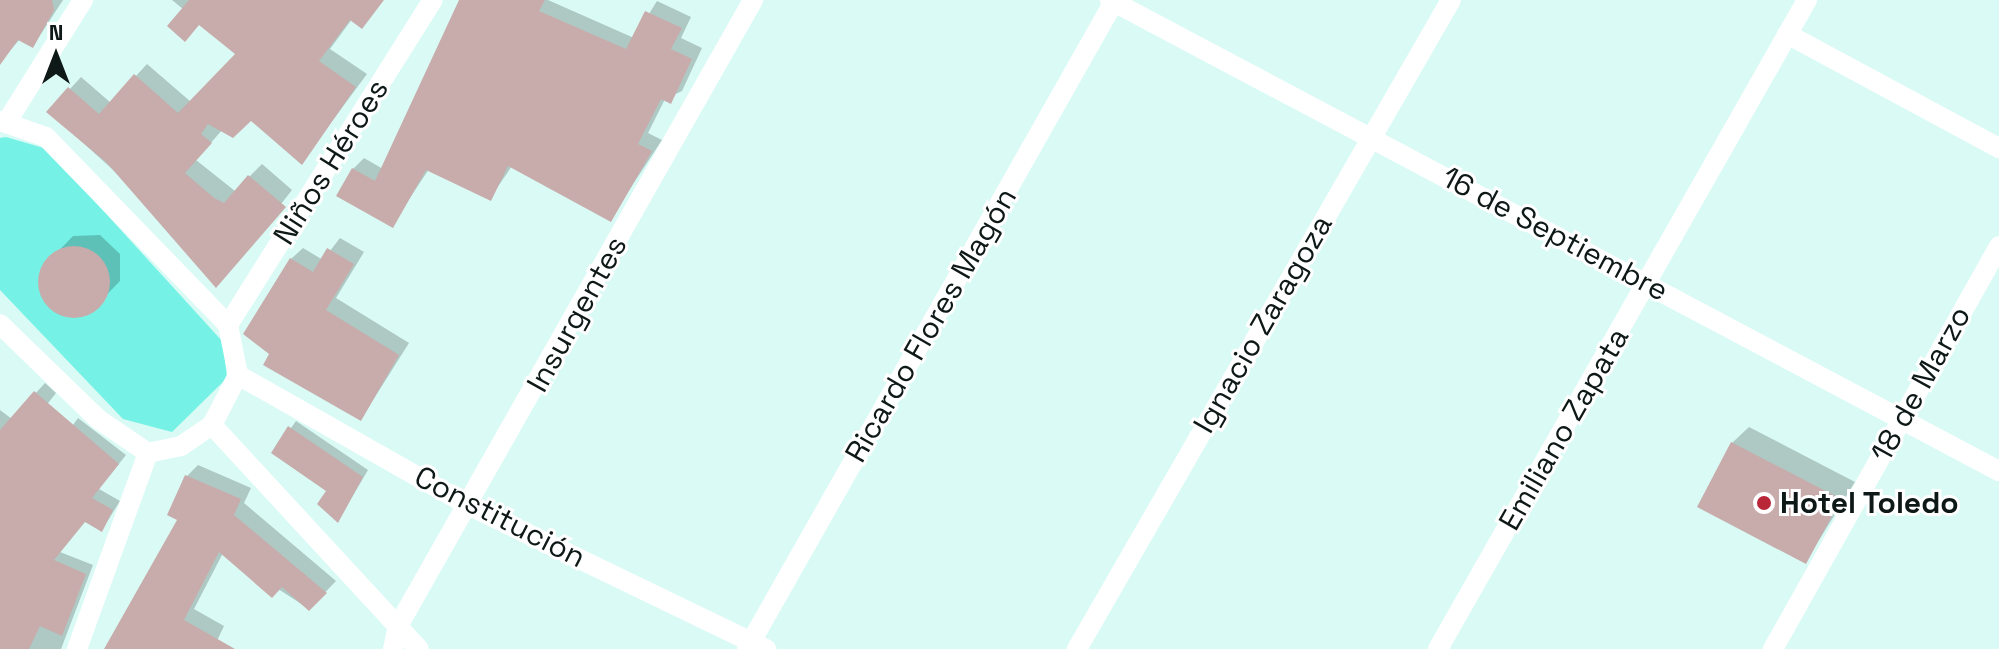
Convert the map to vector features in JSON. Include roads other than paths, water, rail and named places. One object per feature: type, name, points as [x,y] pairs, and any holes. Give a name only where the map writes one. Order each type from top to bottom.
[{"type":"street","points":[[0,324],[98,419],[148,453],[181,446],[212,425],[238,375],[228,325],[46,137],[4,120],[83,0]]},
{"type":"street","name":"Niños Héroes","points":[[228,325],[433,0]]},
{"type":"street","name":"Insurgentes","points":[[393,649],[398,626],[470,506],[753,0]]},
{"type":"street","name":"Ignacio Zaragoza","points":[[1077,649],[1451,0]]},
{"type":"street","name":"Emiliano Zapata","points":[[1438,649],[1807,0]]},
{"type":"street","name":"16 de Septiembre","points":[[1113,1],[1999,471]]},
{"type":"street","name":"Ricardo Flores Magón","points":[[755,646],[1113,1]]},
{"type":"street","points":[[1787,34],[1999,148]]},
{"type":"street","name":"18 de Marzo","points":[[1773,649],[1999,246]]},
{"type":"street","name":"Constitución","points":[[238,375],[470,506],[755,646]]},
{"type":"street","points":[[212,425],[419,649]]},
{"type":"street","points":[[77,649],[148,453]]},
{"type":"place","name":"Hotel Toledo","points":[[1764,503]]}]
